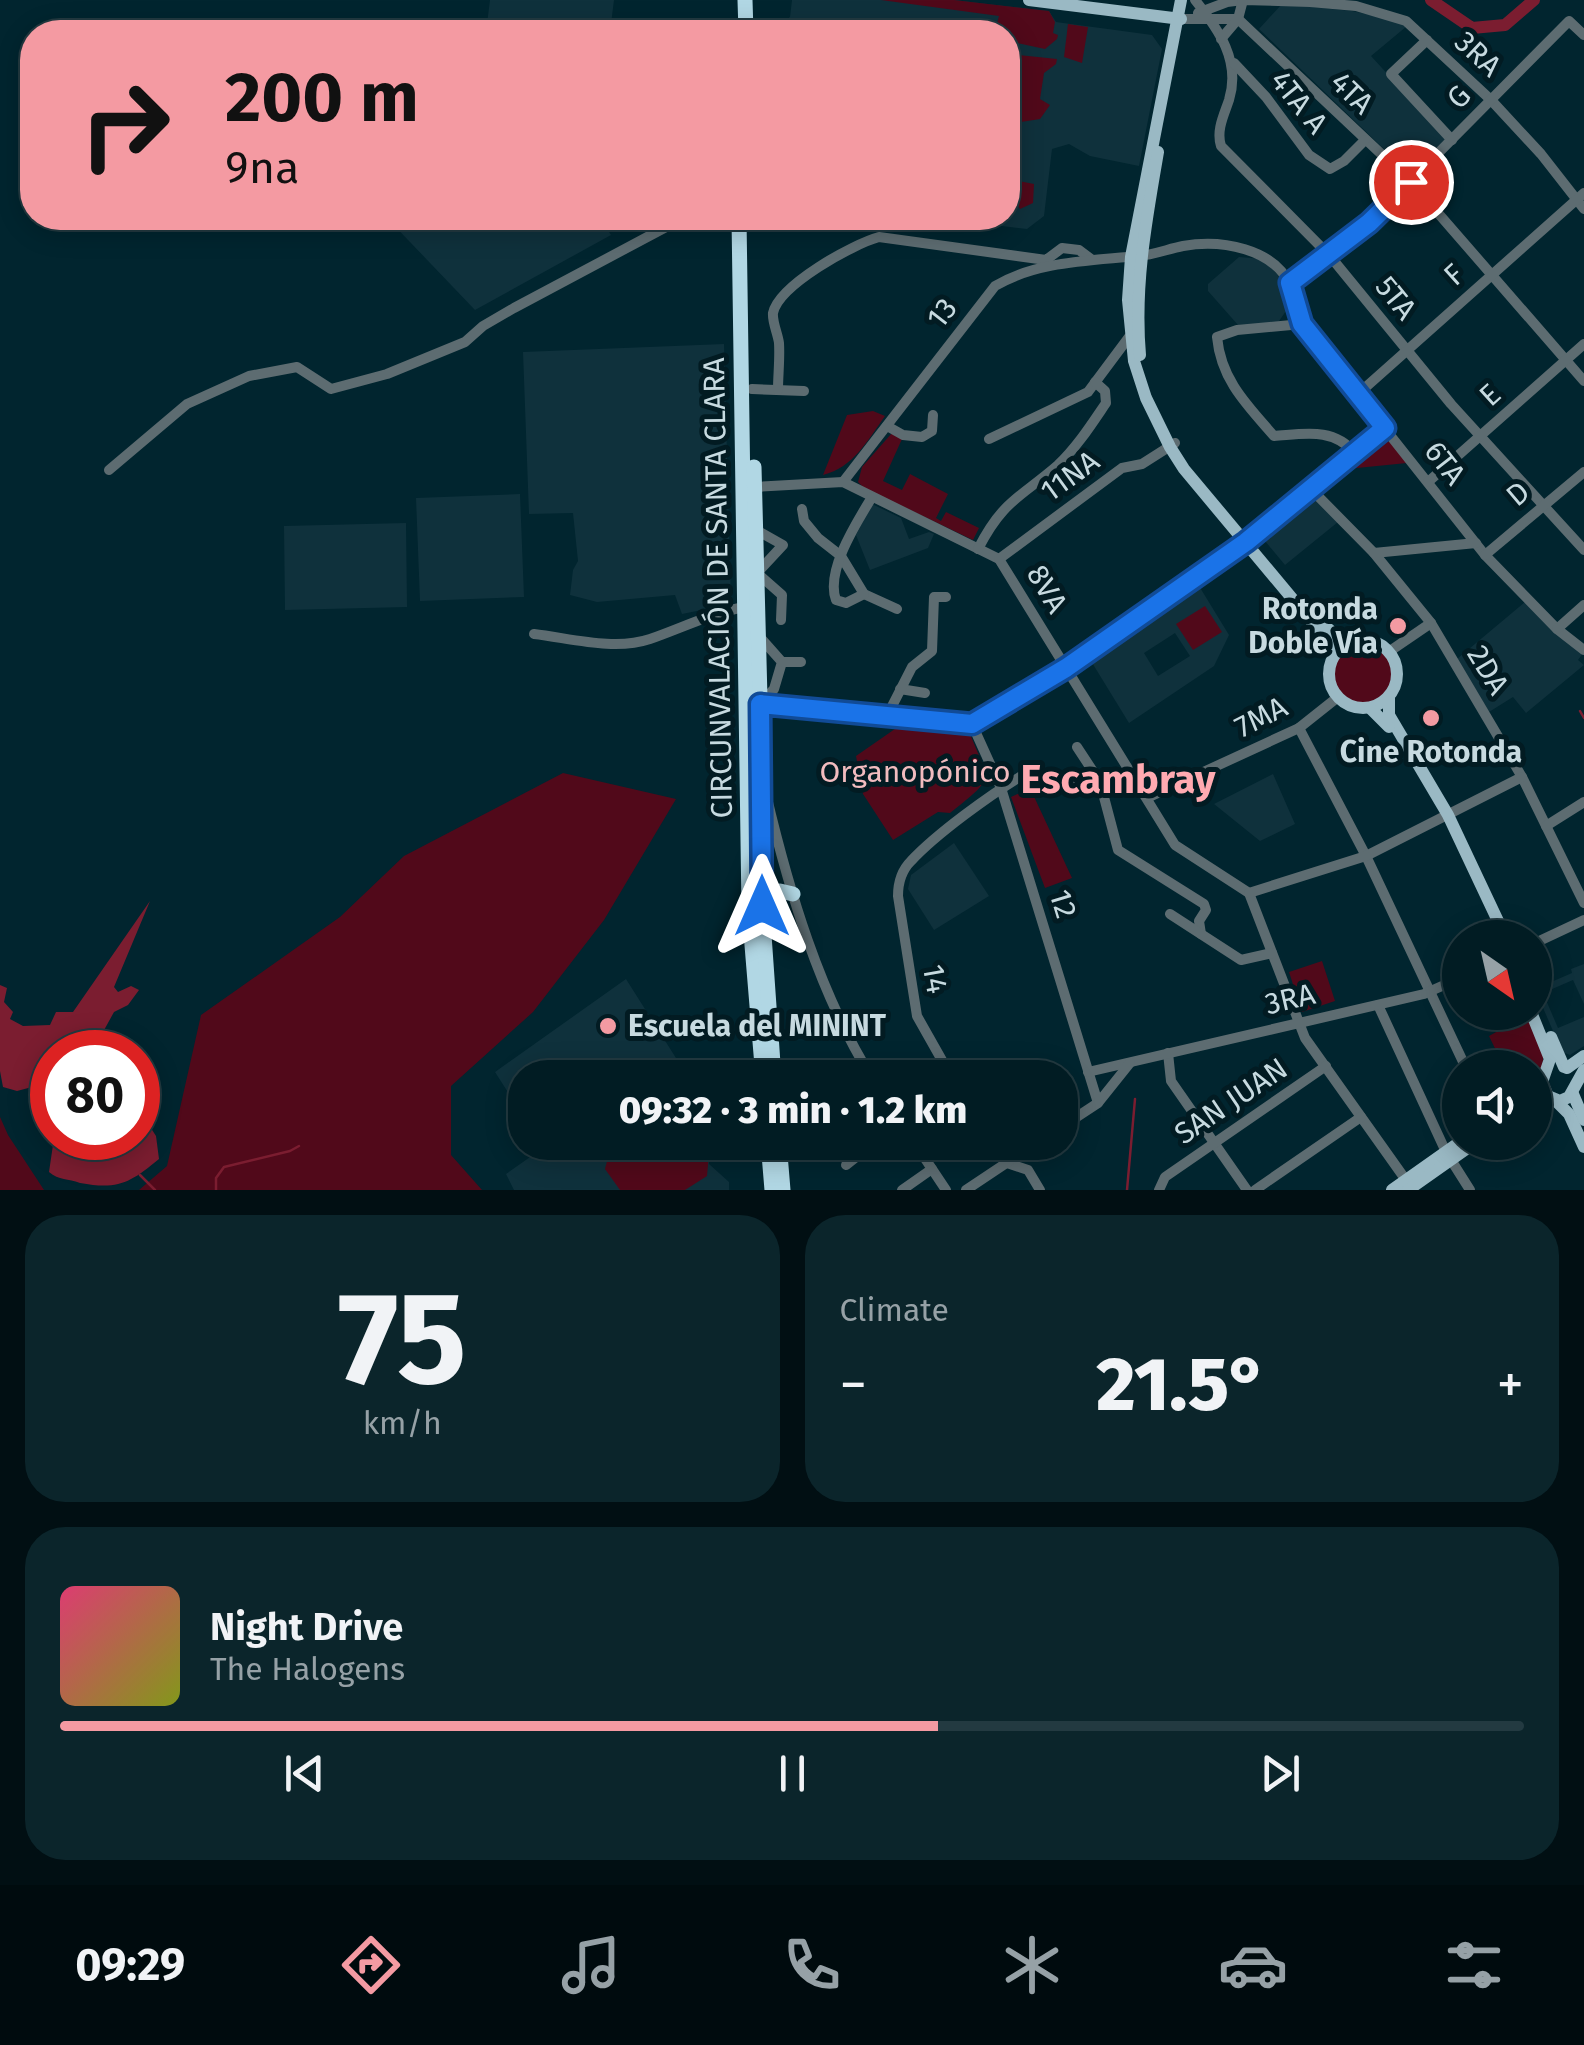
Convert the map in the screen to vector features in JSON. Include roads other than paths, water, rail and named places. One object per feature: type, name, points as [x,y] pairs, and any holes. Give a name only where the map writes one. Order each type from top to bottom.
[{"type":"highway","name":"CIRCUNVALACIÓN DE SANTA CLARA","points":[[740,230],[755,486],[758,635],[753,703],[750,909],[762,1060]]},
{"type":"highway","name":"CIRCUNVALACIÓN DE SANTA CLARA","points":[[749,230],[745,607],[762,776],[762,906],[773,1060]]},
{"type":"highway","points":[[762,906],[780,891],[793,894]]},
{"type":"highway","points":[[770,1160],[772,1190]]},
{"type":"highway","points":[[780,1160],[783,1190]]},
{"type":"main road","points":[[1029,0],[1180,19]]},
{"type":"main road","points":[[1144,15],[1166,12],[1182,0]]},
{"type":"main road","points":[[1173,445],[1141,360],[1136,257],[1182,0]]},
{"type":"main road","points":[[1144,15],[1172,42]]},
{"type":"main road","points":[[1180,19],[1172,42],[1136,257],[1130,337],[1134,362],[1146,398],[1173,445],[1334,655]]},
{"type":"main road","points":[[1249,540],[1332,635],[1351,642],[1374,640],[1390,652],[1398,676],[1389,697],[1390,715],[1497,920]]},
{"type":"main road","points":[[1351,642],[1334,655],[1328,674],[1338,697],[1350,706],[1370,708],[1383,718],[1445,816],[1489,920]]},
{"type":"main road","points":[[1370,708],[1389,697]]},
{"type":"main road","points":[[1549,1030],[1566,1067],[1578,1082],[1584,1120]]},
{"type":"main road","points":[[1552,1069],[1566,1067],[1584,1056]]},
{"type":"main road","points":[[1578,1082],[1554,1100],[1570,1114],[1584,1147]]},
{"type":"main road","points":[[1392,1190],[1409,1186],[1444,1160]]},
{"type":"street","points":[[1195,0],[1233,62]]},
{"type":"street","points":[[1221,39],[1238,19],[1243,0]]},
{"type":"street","name":"3RA","points":[[1206,14],[1243,0],[1356,3],[1406,21],[1491,100],[1581,201]]},
{"type":"street","points":[[1180,19],[1206,14],[1238,19]]},
{"type":"street","name":"4TA","points":[[1238,19],[1411,182],[1584,382]]},
{"type":"street","name":"G","points":[[1290,283],[1330,256],[1411,182],[1569,21],[1584,35]]},
{"type":"street","points":[[1427,40],[1391,74],[1452,140]]},
{"type":"street","name":"4TA A","points":[[1233,62],[1266,97],[1309,155],[1330,169],[1365,140]]},
{"type":"street","name":"5TA","points":[[1233,62],[1230,95],[1218,138],[1221,146],[1330,256],[1406,350],[1584,550]]},
{"type":"street","name":"F","points":[[1358,394],[1581,201]]},
{"type":"street","points":[[109,470],[187,404],[249,376],[297,368],[332,389],[387,374],[465,342],[514,308],[660,230]]},
{"type":"street","points":[[778,390],[779,341],[772,315],[777,304],[786,290],[862,241],[879,237],[1046,260],[1062,248],[1080,250],[1092,259]]},
{"type":"street","points":[[1136,257],[1183,246],[1224,244],[1269,260],[1290,283]]},
{"type":"street","name":"13","points":[[843,482],[995,286],[1022,274],[1092,259],[1136,257]]},
{"type":"street","name":"6TA","points":[[1290,283],[1302,324],[1476,543],[1557,629],[1584,650]]},
{"type":"street","points":[[1302,324],[1237,330],[1217,337],[1226,377],[1274,436],[1322,433],[1346,442],[1355,453]]},
{"type":"street","points":[[989,439],[1082,396],[1130,337]]},
{"type":"street","name":"E","points":[[1428,482],[1584,344]]},
{"type":"street","points":[[978,548],[1006,505],[1076,446],[1106,403],[1105,392],[1096,382]]},
{"type":"street","points":[[752,389],[804,392]]},
{"type":"street","points":[[887,426],[903,435],[922,437],[932,431],[932,415]]},
{"type":"street","points":[[753,703],[972,724],[1066,668],[1249,540],[1385,428]]},
{"type":"street","name":"11NA","points":[[999,559],[1122,468],[1142,464],[1173,445]]},
{"type":"street","name":"D","points":[[1485,554],[1584,472]]},
{"type":"street","name":"8VA","points":[[755,486],[843,482],[999,559],[1175,846],[1249,894]]},
{"type":"street","name":"2DA","points":[[1312,489],[1374,553],[1431,623],[1522,777],[1584,903]]},
{"type":"street","points":[[864,594],[855,602],[836,600],[832,589],[841,556],[872,496]]},
{"type":"street","points":[[802,509],[804,521],[841,556],[864,594],[897,609]]},
{"type":"street","points":[[756,530],[784,545],[757,573],[782,595],[781,620]]},
{"type":"street","points":[[1374,553],[1476,543]]},
{"type":"street","points":[[887,716],[912,667],[932,651],[934,597],[946,598]]},
{"type":"street","points":[[1557,629],[1584,604]]},
{"type":"street","points":[[534,634],[617,644],[648,640],[745,607]]},
{"type":"street","points":[[1390,652],[1431,623]]},
{"type":"street","points":[[758,635],[782,662],[802,662]]},
{"type":"street","points":[[753,703],[774,689],[782,662]]},
{"type":"street","points":[[900,689],[925,694]]},
{"type":"street","name":"7MA","points":[[1146,798],[1299,728],[1338,697]]},
{"type":"street","name":"12","points":[[972,724],[1002,788],[1098,1103]]},
{"type":"street","points":[[1299,728],[1366,856],[1457,1050]]},
{"type":"street","points":[[1076,747],[1100,782],[1118,850],[1204,904],[1206,910],[1196,927]]},
{"type":"street","points":[[1002,788],[1023,775],[1062,787],[1095,778]]},
{"type":"street","points":[[762,776],[784,872],[835,1007],[863,1060]]},
{"type":"street","points":[[1409,1186],[1304,1038],[1249,894],[1366,856],[1522,777]]},
{"type":"street","name":"14","points":[[942,1060],[916,1016],[898,880],[909,862],[1002,788]]},
{"type":"street","points":[[1546,826],[1584,802]]},
{"type":"street","points":[[1170,914],[1196,927],[1242,960],[1272,953]]},
{"type":"street","points":[[1552,935],[1584,920]]},
{"type":"street","name":"3RA","points":[[1088,1072],[1378,1005],[1442,986]]},
{"type":"street","points":[[1378,1005],[1442,1141]]},
{"type":"street","points":[[1168,1053],[1171,1081],[1251,1190],[1361,1117]]},
{"type":"street","points":[[1078,1116],[1098,1103],[1130,1063]]},
{"type":"street","name":"SAN JUAN","points":[[1159,1190],[1165,1177],[1326,1066]]},
{"type":"street","points":[[846,1165],[852,1160]]},
{"type":"street","points":[[926,1160],[946,1190]]},
{"type":"street","points":[[1006,1160],[1028,1170],[1040,1190]]},
{"type":"street","points":[[966,1190],[1012,1160]]},
{"type":"street","points":[[1451,1160],[1470,1190]]},
{"type":"street","points":[[902,1190],[932,1169]]},
{"type":"waterway","points":[[1431,0],[1472,28],[1505,25],[1534,0]]},
{"type":"waterway","points":[[1580,711],[1584,718]]},
{"type":"waterway","points":[[1127,1190],[1135,1099]]},
{"type":"waterway","points":[[216,1190],[216,1178],[224,1167],[299,1146]]},
{"type":"waterway","points":[[140,1175],[155,1190]]},
{"type":"place","name":"Rotonda Doble Vía","points":[[1398,626]]},
{"type":"place","name":"Cine Rotonda","points":[[1431,718]]},
{"type":"place","name":"Escuela del MININT","points":[[608,1026]]},
{"type":"district","name":"Escambray","points":[[1118,780]]},
{"type":"park label","name":"Organopónico","points":[[915,772]]}]
